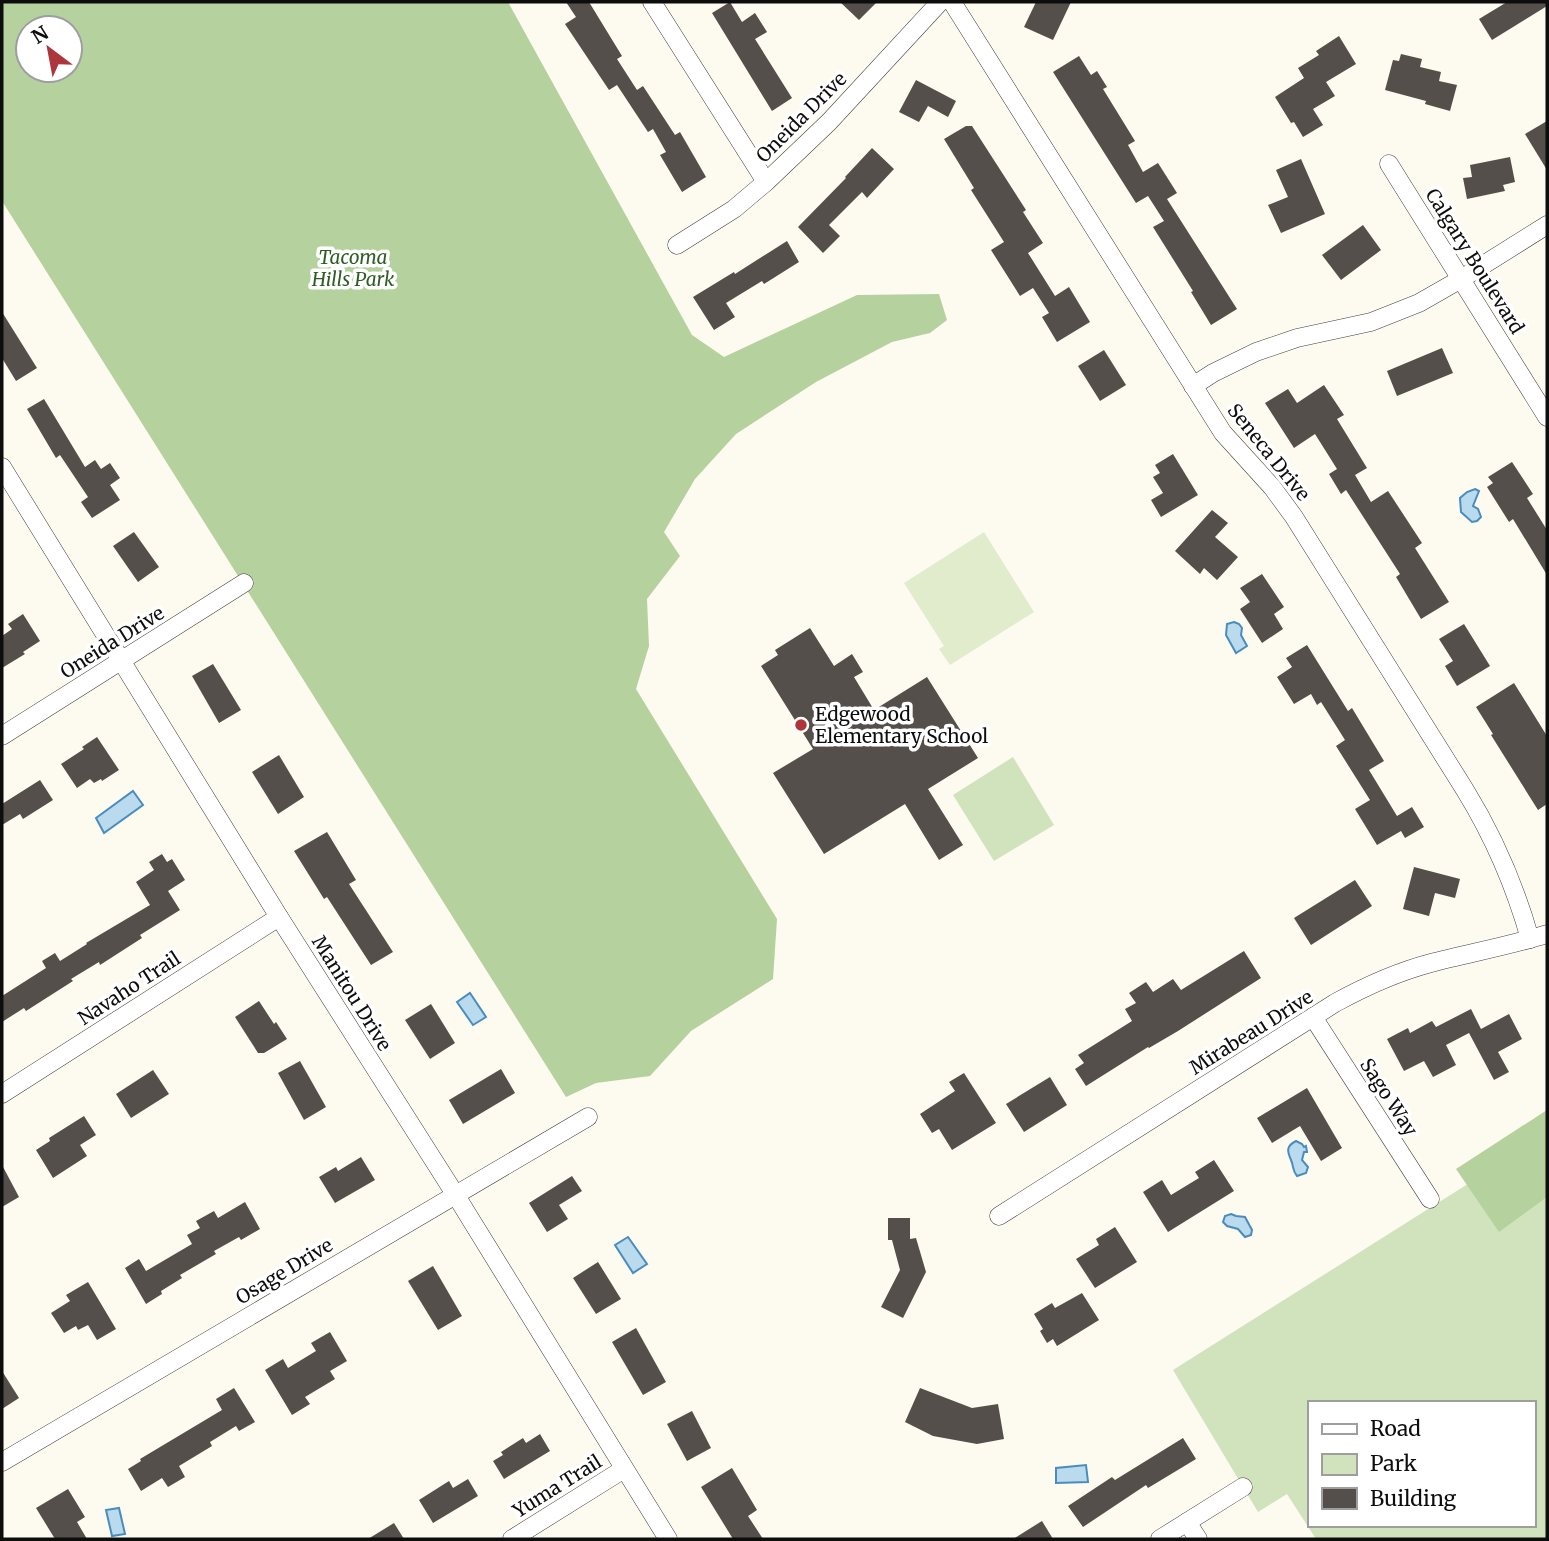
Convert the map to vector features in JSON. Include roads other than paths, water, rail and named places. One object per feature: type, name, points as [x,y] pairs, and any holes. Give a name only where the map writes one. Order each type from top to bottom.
[{"type":"street","points":[[652,2],[766,182]]},
{"type":"street","name":"Oneida Drive","points":[[677,245],[734,209],[766,182],[829,122],[940,2]]},
{"type":"street","name":"Seneca Drive","points":[[952,2],[1223,433],[1272,487],[1294,517],[1482,818],[1506,867],[1521,907],[1539,936]]},
{"type":"street","name":"Calgary Boulevard","points":[[1389,164],[1547,416]]},
{"type":"street","points":[[1193,386],[1256,352],[1297,338],[1371,322],[1419,303],[1547,225]]},
{"type":"street","name":"Manitou Drive","points":[[2,467],[279,917],[455,1194],[668,1539]]},
{"type":"street","name":"Oneida Drive","points":[[2,736],[244,583]]},
{"type":"street","name":"Navaho Trail","points":[[2,1094],[279,917]]},
{"type":"street","name":"Mirabeau Drive","points":[[999,1216],[1312,1017],[1359,990],[1406,971],[1539,936]]},
{"type":"street","name":"Sago Way","points":[[1312,1017],[1430,1199]]},
{"type":"street","name":"Osage Drive","points":[[2,1462],[588,1116]]},
{"type":"street","name":"Yuma Trail","points":[[512,1539],[624,1469]]},
{"type":"street","points":[[1160,1539],[1243,1487]]},
{"type":"street","points":[[1187,1522],[1198,1539]]},
{"type":"water","points":[[1475,489],[1479,491],[1473,506],[1478,509],[1481,517],[1472,522],[1461,512],[1460,498]]},
{"type":"water","points":[[1234,622],[1242,628],[1241,635],[1247,646],[1236,653],[1226,635],[1227,624]]},
{"type":"water","points":[[133,791],[143,805],[104,833],[96,818]]},
{"type":"water","points":[[470,993],[486,1017],[473,1025],[457,1002]]},
{"type":"water","points":[[1296,1141],[1306,1146],[1307,1152],[1304,1152],[1302,1160],[1308,1167],[1306,1173],[1297,1176],[1288,1151],[1290,1145]]},
{"type":"water","points":[[1231,1214],[1245,1217],[1252,1230],[1251,1235],[1245,1237],[1238,1229],[1223,1222],[1225,1216]]},
{"type":"water","points":[[628,1237],[647,1264],[633,1273],[615,1245]]},
{"type":"water","points":[[1086,1465],[1088,1482],[1056,1483],[1056,1468]]},
{"type":"water","points":[[119,1508],[125,1534],[112,1536],[106,1510]]},
{"type":"place","name":"Edgewood Elementary School","points":[[801,725]]},
{"type":"park label","name":"Tacoma Hills Park","points":[[353,268]]}]
